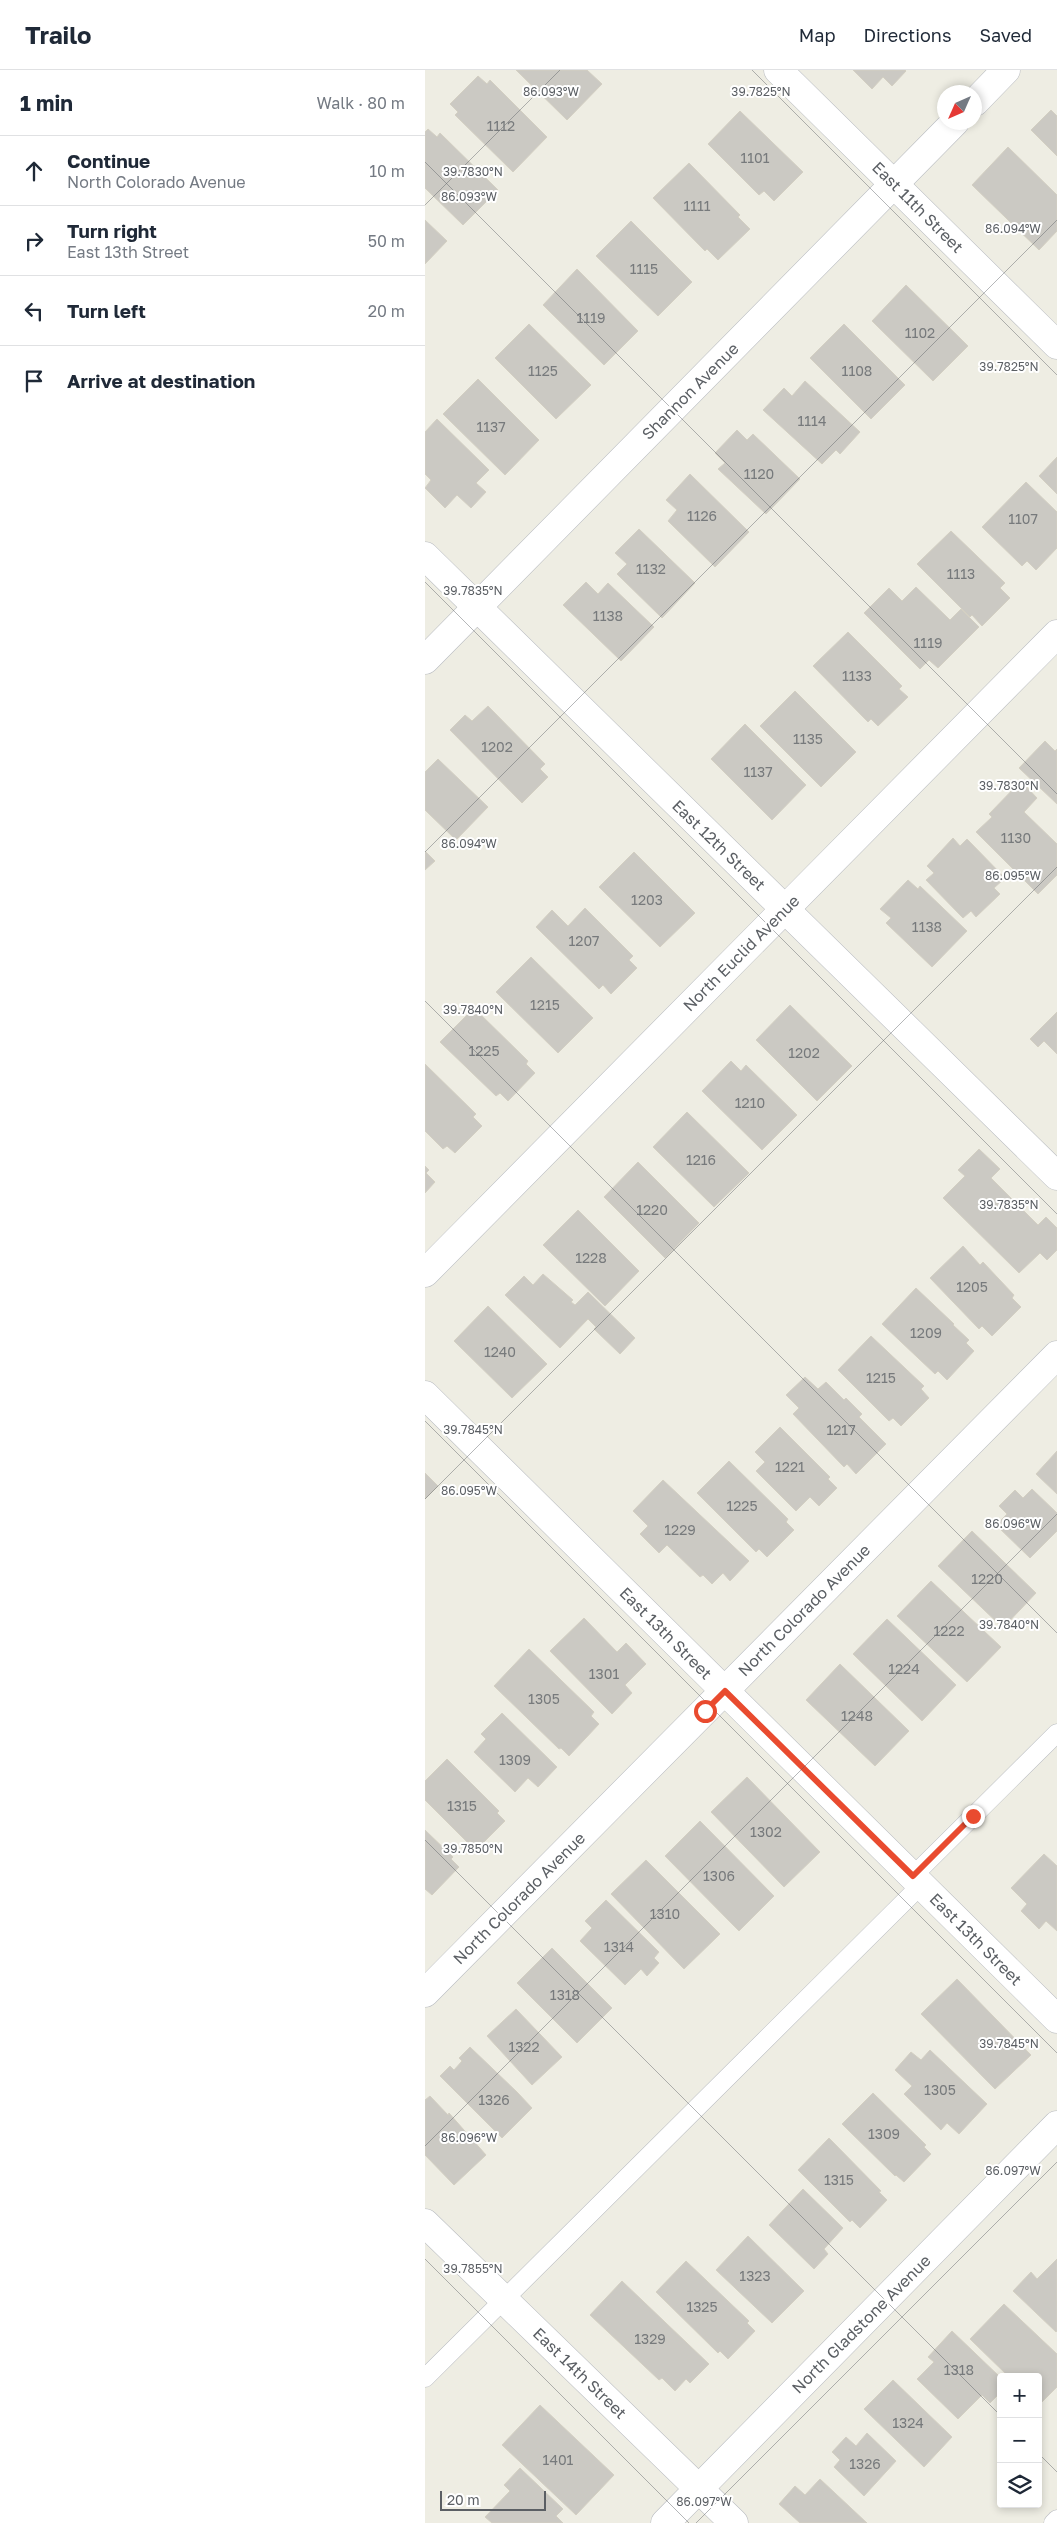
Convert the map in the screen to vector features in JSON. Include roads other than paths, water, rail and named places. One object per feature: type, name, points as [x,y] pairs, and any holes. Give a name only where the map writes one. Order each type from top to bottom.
[{"type":"street","name":"East 11th Street","points":[[778,70],[1057,345]]},
{"type":"street","points":[[982,95],[1006,70]]},
{"type":"street","name":"Shannon Avenue","points":[[425,660],[947,130]]},
{"type":"street","name":"East 12th Street","points":[[425,556],[1057,1176]]},
{"type":"street","name":"North Euclid Avenue","points":[[425,1273],[1057,634]]},
{"type":"street","name":"North Colorado Avenue","points":[[425,1993],[1057,1355]]},
{"type":"street","name":"East 13th Street","points":[[425,1395],[1057,2019]]},
{"type":"street","name":"North Gladstone Avenue","points":[[665,2523],[1057,2125]]},
{"type":"street","name":"East 14th Street","points":[[425,2224],[735,2523]]},
{"type":"lane","points":[[425,2378],[917,1881],[1057,1733]]},
{"type":"lane","points":[[1053,2523],[1057,2519]]}]
